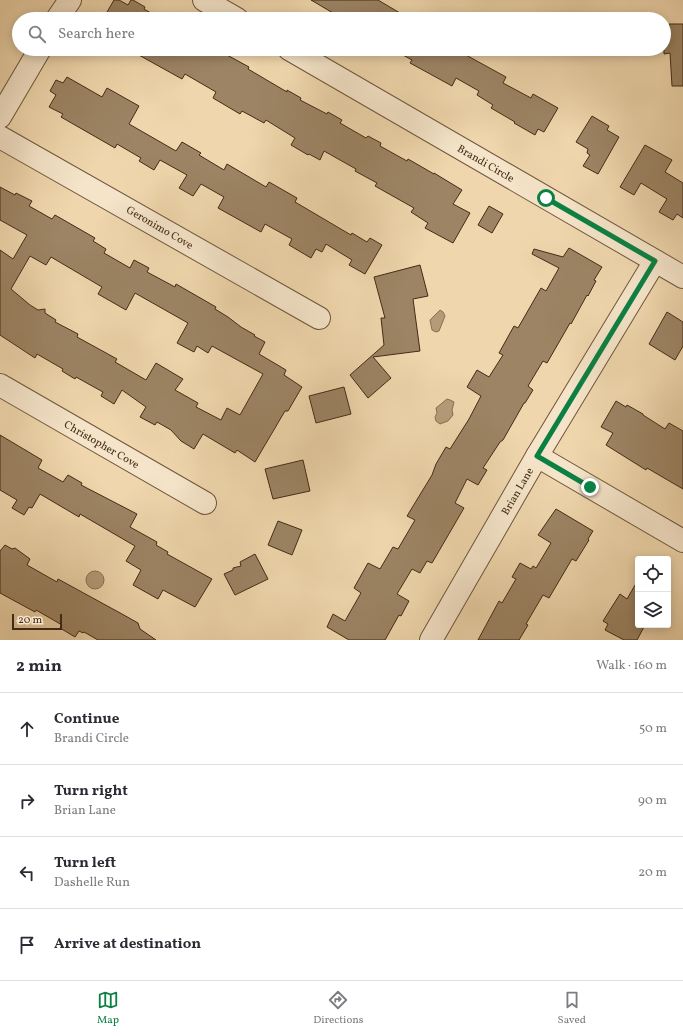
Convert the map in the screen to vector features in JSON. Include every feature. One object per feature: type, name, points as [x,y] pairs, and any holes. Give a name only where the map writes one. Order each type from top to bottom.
[{"type":"street","points":[[62,12],[70,0]]},
{"type":"street","points":[[204,0],[225,12]]},
{"type":"street","points":[[0,116],[36,56]]},
{"type":"street","name":"Brandi Circle","points":[[301,56],[683,277]]},
{"type":"street","name":"Geronimo Cove","points":[[0,137],[319,318]]},
{"type":"street","name":"Brian Lane","points":[[431,640],[537,456],[655,261]]},
{"type":"street","name":"Christopher Cove","points":[[0,385],[205,503]]},
{"type":"street","points":[[537,456],[683,541]]},
{"type":"shaded area","points":[[440,310],[445,316],[439,331],[436,332],[432,330],[430,320]]},
{"type":"shaded area","points":[[447,399],[454,402],[452,410],[453,415],[448,421],[440,424],[436,421],[435,417],[437,413],[436,408]]},
{"type":"shaded area","points":[[91,571],[99,571],[104,576],[102,587],[99,589],[91,589],[86,584],[86,576]]},
{"type":"building","points":[[114,0],[119,0],[128,5],[131,0],[133,0],[145,7],[144,9],[149,12],[107,12]]},
{"type":"building","points":[[311,0],[378,0],[398,12],[331,12]]},
{"type":"building","points":[[671,24],[683,24],[683,86],[672,86],[670,56]]},
{"type":"building","points":[[141,56],[229,56],[249,67],[248,69],[287,92],[287,90],[301,98],[300,100],[327,114],[328,112],[342,120],[340,123],[366,138],[368,136],[381,143],[380,146],[407,161],[408,159],[462,190],[453,204],[470,213],[453,243],[425,228],[428,223],[411,212],[414,208],[375,186],[377,183],[355,171],[356,169],[324,151],[320,160],[309,154],[308,155],[291,145],[295,138],[266,120],[264,123],[242,111],[240,114],[213,98],[216,92],[185,74],[182,79]]},
{"type":"building","points":[[405,56],[468,56],[506,77],[503,83],[531,98],[533,94],[558,108],[544,132],[538,129],[535,135],[491,108],[493,105],[477,95],[479,91],[456,78],[452,86],[410,63],[412,60]]},
{"type":"building","points":[[67,77],[102,97],[107,88],[139,106],[129,124],[176,151],[182,142],[201,153],[199,155],[224,170],[227,164],[266,187],[269,182],[297,198],[295,202],[351,235],[352,233],[367,242],[370,238],[382,245],[365,274],[349,265],[352,260],[326,244],[322,252],[316,249],[311,258],[289,245],[292,239],[265,224],[261,232],[218,208],[224,197],[201,184],[193,196],[179,188],[187,175],[160,160],[154,170],[139,161],[141,158],[117,144],[115,148],[61,117],[63,114],[49,107],[56,95],[50,91],[56,80],[63,83]]},
{"type":"building","points":[[592,116],[609,126],[607,130],[619,137],[598,174],[583,166],[590,155],[587,153],[588,149],[576,142]]},
{"type":"building","points":[[645,145],[672,160],[665,172],[683,183],[683,218],[677,214],[673,220],[659,212],[667,199],[641,183],[634,195],[620,187]]},
{"type":"building","points":[[0,187],[15,195],[16,193],[32,201],[29,206],[52,219],[55,215],[95,238],[93,241],[106,249],[104,253],[130,268],[134,260],[149,268],[147,272],[175,287],[176,284],[216,307],[215,309],[265,342],[259,354],[286,370],[284,375],[302,387],[288,411],[285,411],[255,462],[237,450],[235,453],[203,434],[194,449],[181,441],[171,430],[157,422],[155,425],[140,417],[146,407],[122,390],[114,404],[101,396],[103,392],[76,377],[75,379],[62,371],[63,369],[37,354],[35,358],[0,335],[0,250],[13,259],[27,235],[0,220]],"holes":[[[30,256],[46,265],[51,257],[102,287],[98,294],[126,310],[135,293],[188,323],[177,343],[194,352],[197,346],[208,353],[212,346],[263,374],[240,415],[227,408],[221,420],[196,407],[198,403],[175,390],[183,379],[156,363],[146,380],[115,362],[117,359],[77,337],[78,334],[55,322],[56,320],[45,313],[45,309],[38,310],[11,289]]]},
{"type":"building","points":[[489,206],[503,214],[492,233],[478,225]]},
{"type":"building","points":[[569,248],[602,267],[594,280],[596,281],[547,363],[543,361],[528,386],[533,390],[503,440],[500,442],[483,468],[487,470],[478,485],[467,479],[455,503],[464,508],[432,563],[427,561],[420,573],[412,569],[397,594],[409,601],[401,616],[399,615],[385,640],[349,640],[327,627],[333,614],[345,621],[361,593],[354,588],[368,563],[380,569],[393,547],[398,549],[415,520],[407,516],[432,475],[436,464],[446,447],[450,449],[469,419],[481,396],[467,387],[477,370],[489,377],[503,355],[499,353],[514,326],[518,328],[541,288],[546,291],[559,268],[532,254],[534,249],[563,257]]},
{"type":"building","points":[[420,265],[428,296],[413,299],[420,351],[373,357],[391,378],[368,398],[350,375],[384,345],[381,318],[385,318],[374,277]]},
{"type":"building","points":[[667,312],[683,322],[683,346],[675,360],[649,344]]},
{"type":"building","points":[[344,387],[351,414],[316,423],[309,396]]},
{"type":"building","points":[[616,401],[643,414],[665,429],[669,423],[683,431],[683,489],[647,468],[646,470],[606,445],[613,433],[601,427]]},
{"type":"building","points":[[0,435],[42,460],[38,468],[63,482],[68,475],[82,483],[81,485],[137,514],[130,527],[157,542],[156,545],[168,552],[167,554],[212,579],[195,607],[163,590],[158,599],[133,585],[141,570],[126,561],[135,546],[80,514],[79,517],[40,494],[32,508],[29,507],[24,515],[12,508],[17,500],[0,490]]},
{"type":"building","points":[[303,460],[310,491],[273,499],[265,469]]},
{"type":"building","points":[[556,509],[593,531],[588,539],[589,540],[576,561],[572,559],[549,598],[543,595],[526,624],[528,625],[519,640],[478,640],[499,601],[502,603],[516,579],[512,577],[520,563],[531,569],[533,566],[536,568],[551,543],[538,535]]},
{"type":"building","points":[[278,521],[302,530],[292,555],[268,545]]},
{"type":"building","points":[[5,545],[12,549],[15,548],[30,559],[27,565],[57,582],[58,579],[138,623],[140,629],[156,640],[98,640],[84,632],[79,631],[75,637],[60,628],[62,625],[36,610],[35,612],[0,593],[0,551]]},
{"type":"building","points":[[255,554],[268,579],[235,595],[224,574],[233,570],[233,568],[241,566],[240,562]]},
{"type":"building","points":[[635,585],[635,628],[643,628],[637,640],[624,640],[605,630],[608,624],[603,621],[620,594],[627,599]]},
{"type":"route","points":[[546,198],[655,261],[537,456],[590,487]]}]
